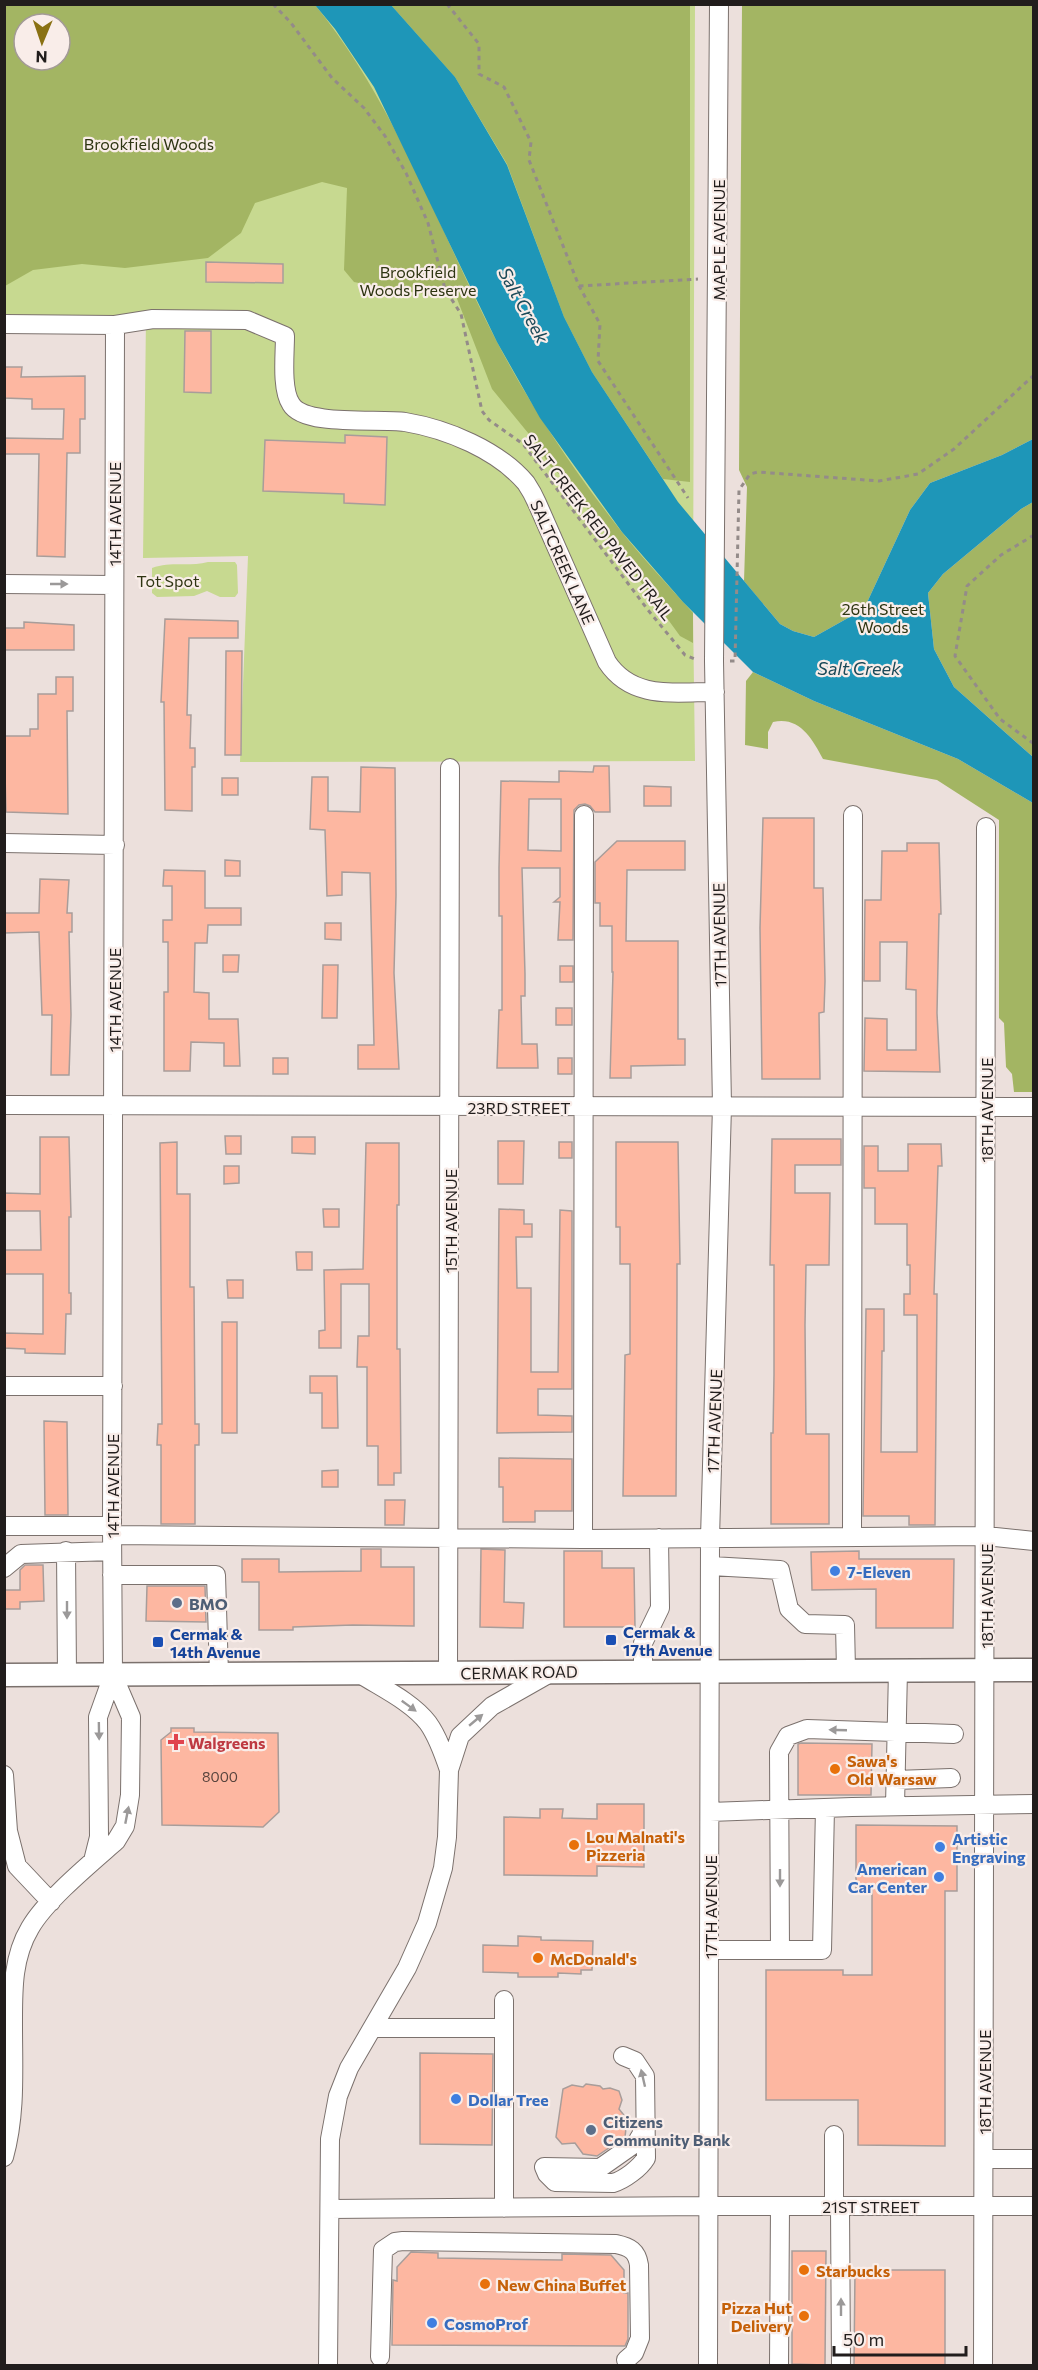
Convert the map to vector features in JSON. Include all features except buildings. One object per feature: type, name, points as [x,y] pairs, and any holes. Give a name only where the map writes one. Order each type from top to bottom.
[{"type":"main road","name":"CERMAK ROAD","points":[[4,1674],[1034,1670]]},
{"type":"street","name":"MAPLE AVENUE","points":[[717,476],[719,4]]},
{"type":"street","name":"SALTCREEK LANE","points":[[115,325],[153,319],[247,320],[285,336],[286,392],[291,405],[300,413],[318,417],[402,422],[440,431],[484,450],[509,467],[526,484],[537,503],[607,662],[615,674],[636,688],[652,691],[715,692]]},
{"type":"street","points":[[4,324],[115,325]]},
{"type":"street","name":"14TH AVENUE","points":[[113,1675],[115,325]]},
{"type":"street","name":"17TH AVENUE","points":[[708,2366],[710,1538],[722,1106],[714,661],[717,476]]},
{"type":"street","points":[[4,584],[113,585]]},
{"type":"street","name":"15TH AVENUE","points":[[448,1673],[450,768]]},
{"type":"street","points":[[584,815],[584,1539]]},
{"type":"street","points":[[852,1537],[853,815]]},
{"type":"street","name":"18TH AVENUE","points":[[983,2366],[986,1803],[986,827]]},
{"type":"street","points":[[4,843],[115,845]]},
{"type":"street","name":"23RD STREET","points":[[4,1105],[1034,1107]]},
{"type":"street","points":[[4,1386],[113,1386]]},
{"type":"street","points":[[4,1526],[112,1537],[584,1539],[986,1536],[1034,1541]]},
{"type":"street","points":[[4,1568],[21,1554],[66,1551],[112,1537]]},
{"type":"street","points":[[643,1671],[643,1643],[660,1608],[659,1538]]},
{"type":"street","points":[[66,1551],[67,1675]]},
{"type":"street","points":[[711,1566],[780,1570],[789,1609],[805,1624],[845,1625],[846,1670]]},
{"type":"street","points":[[112,1575],[216,1575],[219,1674]]},
{"type":"street","points":[[895,1806],[898,1670]]},
{"type":"street","points":[[328,2366],[330,2139],[339,2096],[349,2068],[415,1953],[436,1893],[443,1868],[447,1837],[449,1770],[460,1736],[492,1706],[553,1672]]},
{"type":"street","points":[[360,1674],[408,1705],[429,1724],[449,1770]]},
{"type":"street","points":[[93,1861],[99,1837],[98,1717],[113,1675]]},
{"type":"street","points":[[4,2157],[13,2110],[14,1979],[16,1965],[29,1929],[40,1913],[116,1840],[125,1826],[130,1796],[131,1717],[113,1675]]},
{"type":"street","points":[[780,1950],[779,1752],[788,1736],[807,1729],[954,1734]]},
{"type":"street","points":[[4,1775],[8,1831],[17,1866],[51,1902]]},
{"type":"street","points":[[896,1779],[951,1779]]},
{"type":"street","points":[[710,1812],[986,1803],[1034,1804]]},
{"type":"street","points":[[710,1950],[822,1950],[825,1808]]},
{"type":"street","points":[[504,2000],[504,2208]]},
{"type":"street","points":[[374,2028],[504,2028]]},
{"type":"street","points":[[545,2167],[594,2169],[605,2166],[637,2142],[641,2135],[646,2111],[646,2083],[643,2071],[634,2061],[623,2056]]},
{"type":"street","points":[[834,2136],[841,2366]]},
{"type":"street","points":[[984,2159],[1034,2159]]},
{"type":"street","points":[[779,2366],[780,2206]]},
{"type":"street","name":"21ST STREET","points":[[330,2209],[1034,2206]]},
{"type":"street","points":[[380,2357],[383,2250],[395,2242],[403,2241],[616,2244],[633,2250],[639,2265],[640,2338],[634,2353],[626,2360]]},
{"type":"path","name":"SALT CREEK RED PAVED TRAIL","points":[[273,4],[291,23],[332,78],[364,108],[385,136],[406,173],[428,223],[445,289],[460,314],[482,411],[489,420],[523,444],[648,610],[684,655],[693,660]]},
{"type":"path","points":[[447,4],[479,44],[479,74],[504,87],[531,142],[529,160],[579,286],[600,324],[598,361],[688,498]]},
{"type":"path","points":[[579,286],[698,279]]},
{"type":"path","points":[[735,661],[739,490],[750,474],[758,472],[879,481],[918,474],[954,449],[1034,375]]},
{"type":"path","points":[[1034,535],[1001,555],[967,586],[955,656],[1000,719],[1034,744]]},
{"type":"green space","name":"Brookfield Woods Preserve","points":[[5,5],[695,5],[693,613],[695,761],[240,762],[248,556],[143,558],[146,318],[5,315]]},
{"type":"green space","name":"Brookfield Woods","points":[[5,5],[315,5],[344,43],[393,125],[497,342],[525,392],[555,440],[604,509],[693,613],[693,643],[680,636],[568,482],[550,466],[533,439],[492,389],[454,291],[426,294],[385,288],[354,282],[344,270],[347,188],[322,182],[255,203],[241,233],[208,258],[125,268],[82,264],[33,270],[5,286]]},
{"type":"green space","points":[[391,5],[690,5],[690,482],[663,479],[592,372],[564,317],[507,164],[455,77]]},
{"type":"green space","name":"26th Street Woods","points":[[742,5],[1033,5],[1033,439],[1002,455],[930,483],[910,510],[864,609],[814,637],[793,631],[780,624],[744,581],[747,487],[739,470]]},
{"type":"green space","points":[[1033,502],[1033,757],[954,687],[934,649],[928,593],[943,574],[1021,509]]},
{"type":"green space","name":"Tot Spot","points":[[208,562],[235,562],[238,593],[235,597],[220,597],[207,591],[194,596],[157,597],[152,593],[152,568]]},
{"type":"green space","points":[[753,672],[814,701],[958,759],[1033,803],[1033,1092],[1014,1092],[1012,1074],[1006,1067],[1004,1023],[999,1018],[999,820],[937,780],[823,759],[804,730],[790,722],[773,722],[768,732],[768,749],[745,745],[746,681]]},
{"type":"water","name":"Salt Creek","points":[[315,5],[391,5],[455,77],[507,165],[564,317],[592,372],[678,502],[780,624],[793,631],[814,637],[864,609],[910,510],[930,483],[1002,455],[1033,439],[1033,502],[1021,509],[943,574],[928,593],[934,649],[954,687],[1033,757],[1033,803],[958,759],[814,701],[753,672],[683,602],[622,532],[540,418],[497,342],[374,87],[335,29]]},
{"type":"place","name":"7-Eleven","points":[[835,1571]]},
{"type":"place","name":"BMO","points":[[177,1603]]},
{"type":"place","name":"Cermak & 17th Avenue","points":[[611,1640]]},
{"type":"place","name":"Cermak & 14th Avenue","points":[[158,1642]]},
{"type":"place","name":"Walgreens","points":[[176,1742]]},
{"type":"place","name":"Sawa's Old Warsaw","points":[[835,1769]]},
{"type":"place","name":"Lou Malnati's Pizzeria","points":[[574,1845]]},
{"type":"place","name":"Artistic Engraving","points":[[940,1847]]},
{"type":"place","name":"American Car Center","points":[[939,1877]]},
{"type":"place","name":"McDonald's","points":[[538,1958]]},
{"type":"place","name":"Dollar Tree","points":[[456,2099]]},
{"type":"place","name":"Citizens Community Bank","points":[[591,2130]]},
{"type":"place","name":"Starbucks","points":[[804,2270]]},
{"type":"place","name":"New China Buffet","points":[[485,2284]]},
{"type":"place","name":"Pizza Hut Delivery","points":[[804,2316]]},
{"type":"place","name":"CosmoProf","points":[[432,2323]]}]
